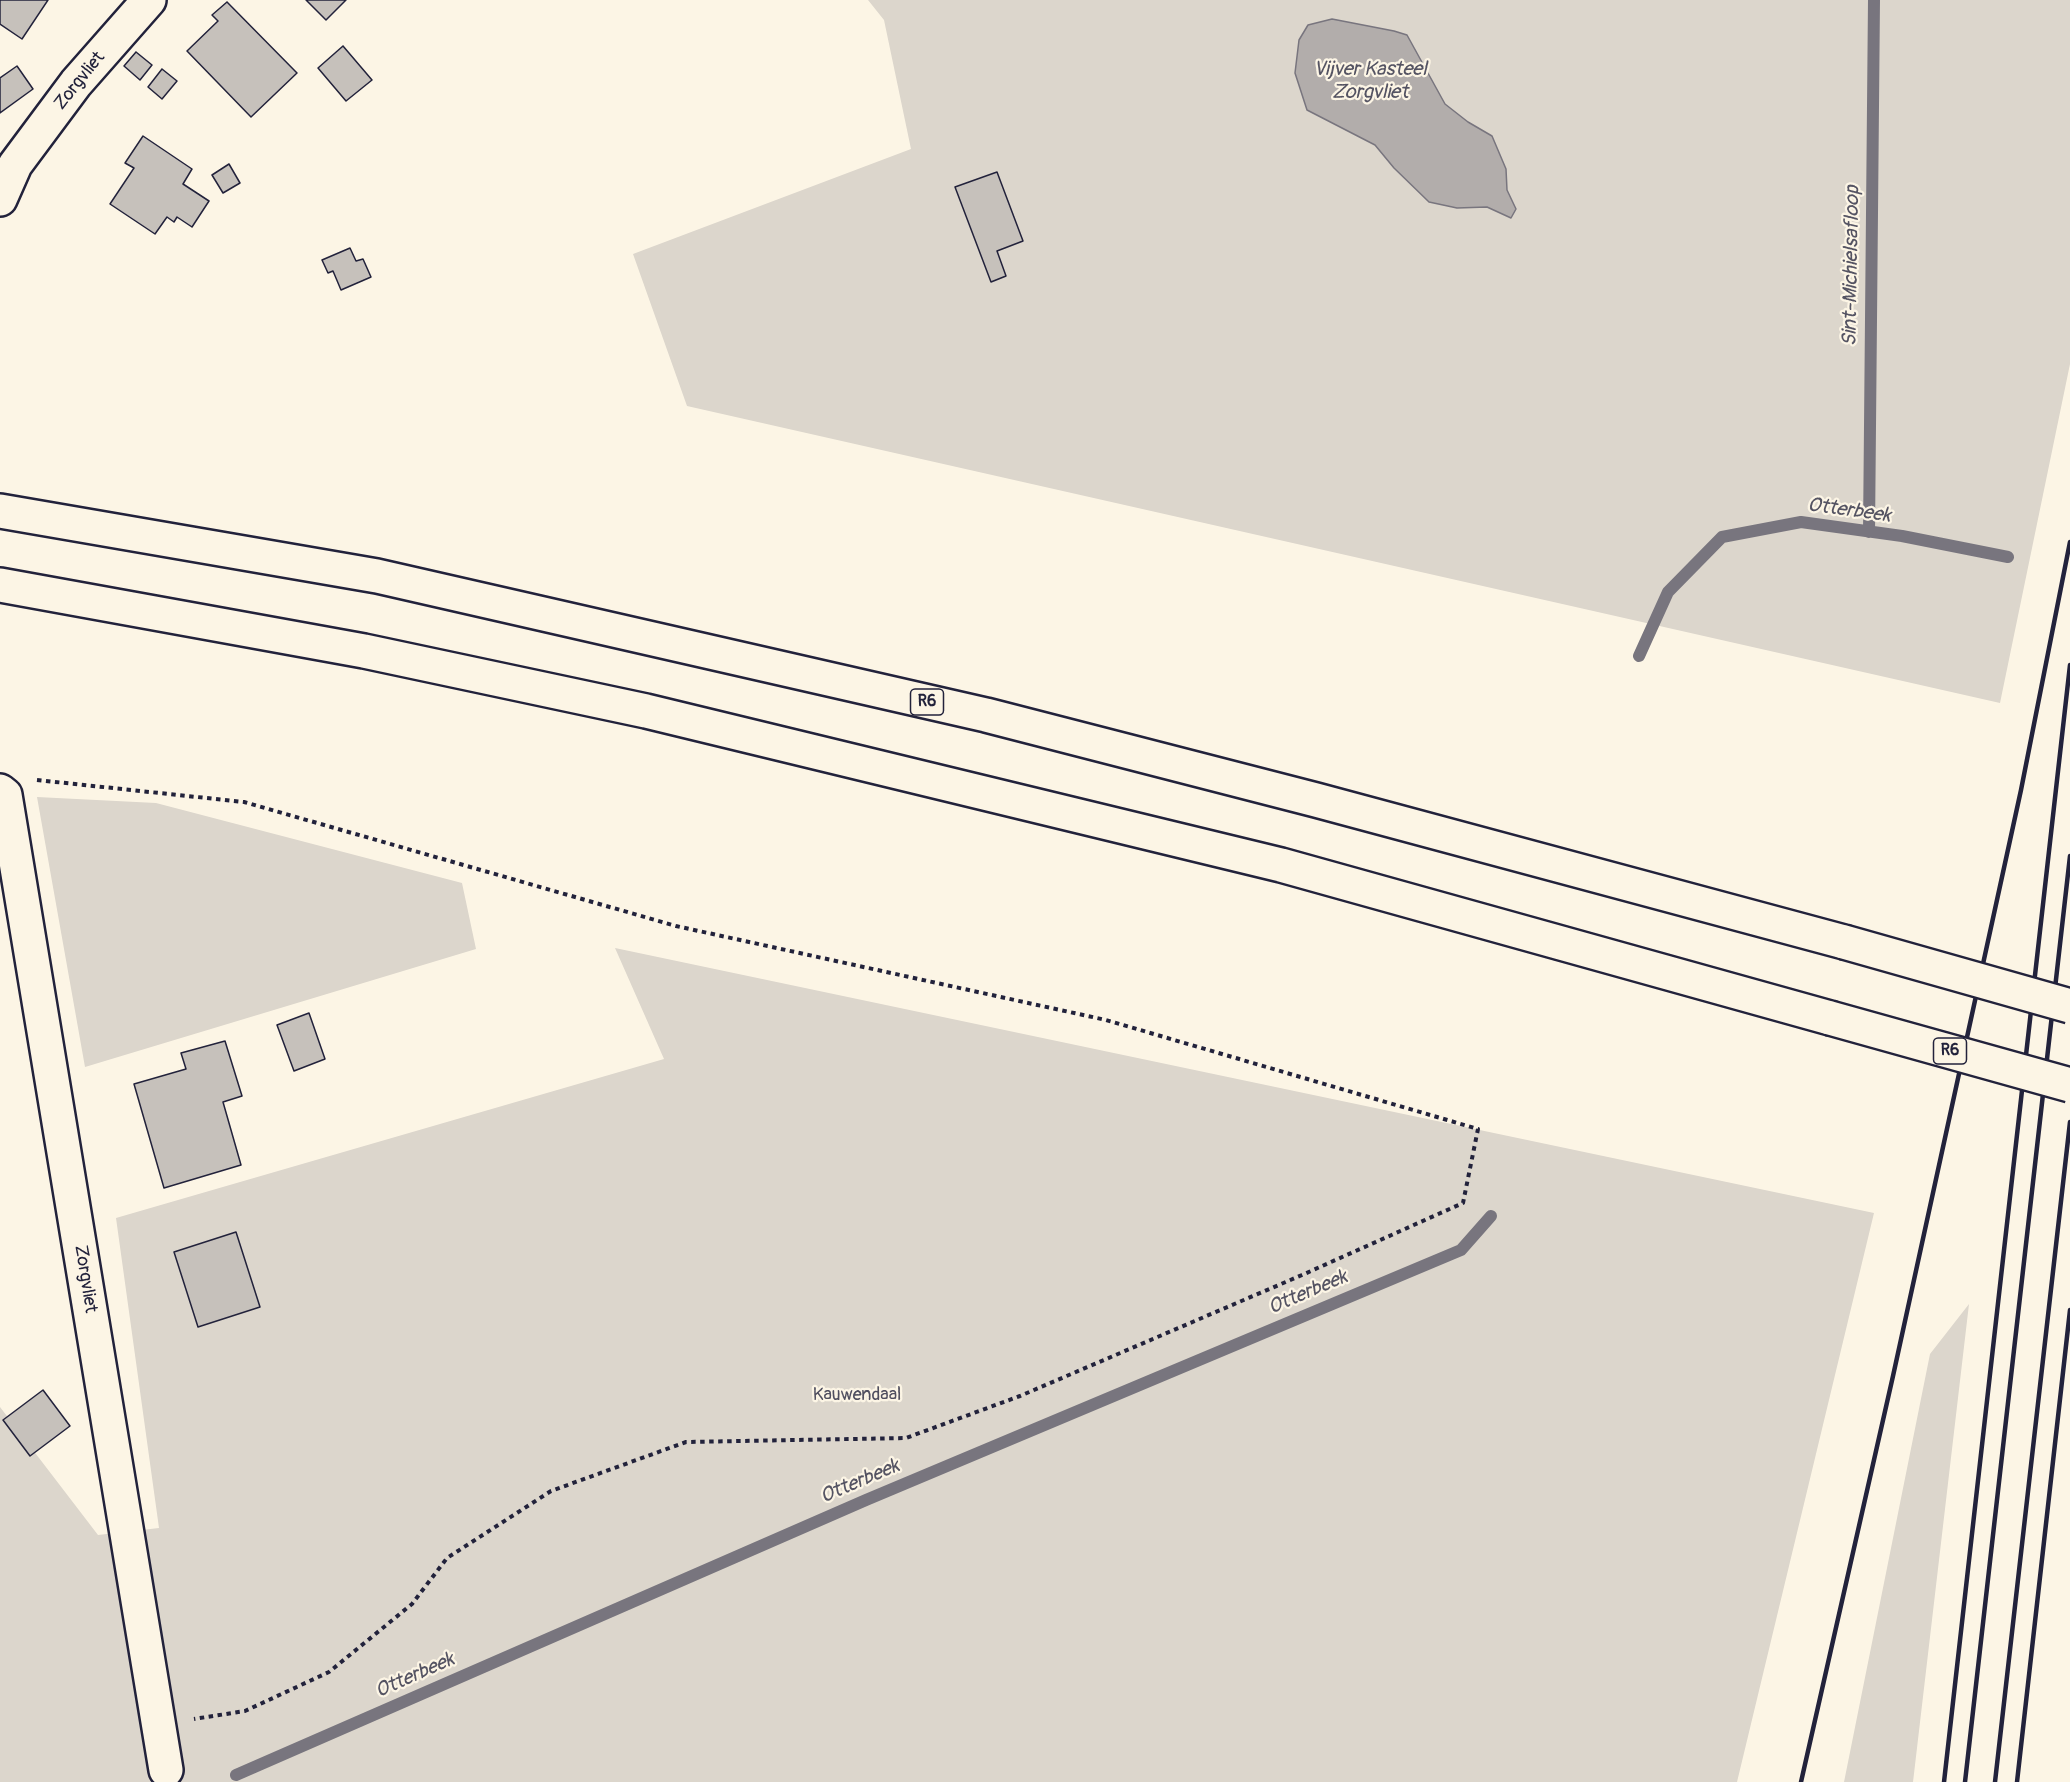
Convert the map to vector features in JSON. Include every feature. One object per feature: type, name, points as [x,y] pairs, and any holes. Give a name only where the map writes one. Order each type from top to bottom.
[{"type":"main road","name":"Zorgvliet","points":[[0,199],[8,168],[76,83],[149,0]]},
{"type":"main road","name":"R6","points":[[0,511],[377,576],[986,715],[1328,803],[1844,942],[2070,1006]]},
{"type":"main road","name":"R6","points":[[0,585],[364,651],[646,711],[1281,865],[2070,1085]]},
{"type":"main road","name":"Zorgvliet","points":[[0,790],[5,795],[166,1770]]},
{"type":"path","points":[[35,780],[243,801],[676,926],[1106,1020],[1478,1129],[1463,1203],[1020,1396],[906,1438],[686,1442],[551,1491],[447,1558],[412,1604],[329,1672],[245,1712],[158,1724]]},
{"type":"green space","points":[[868,0],[2070,0],[2070,364],[2000,703],[687,406],[633,254],[911,149],[884,20]]},
{"type":"green space","points":[[37,797],[156,803],[462,883],[476,949],[85,1067]]},
{"type":"green space","name":"Kauwendaal","points":[[615,948],[1874,1213],[1737,1782],[0,1782],[0,1407],[98,1535],[159,1528],[116,1218],[664,1059]]},
{"type":"green space","points":[[1969,1304],[1913,1782],[1844,1782],[1930,1354]]},
{"type":"water","name":"Vijver Kasteel Zorgvliet","points":[[1332,19],[1407,35],[1445,104],[1468,122],[1492,136],[1506,169],[1507,190],[1516,209],[1511,218],[1487,207],[1457,208],[1429,202],[1394,168],[1375,145],[1307,110],[1295,73],[1299,40],[1308,25]]},
{"type":"building","points":[[0,0],[48,0],[22,39],[0,24]]},
{"type":"building","points":[[306,0],[346,0],[326,20]]},
{"type":"building","points":[[227,2],[297,73],[251,117],[187,51],[218,21],[212,15]]},
{"type":"building","points":[[343,46],[372,80],[346,101],[318,68]]},
{"type":"building","points":[[136,52],[152,65],[140,80],[124,66]]},
{"type":"building","points":[[17,66],[33,89],[0,113],[0,78]]},
{"type":"building","points":[[162,69],[177,81],[162,99],[148,87]]},
{"type":"building","points":[[143,136],[192,169],[183,184],[209,201],[192,227],[177,217],[174,222],[167,217],[155,234],[110,204],[134,168],[125,163]]},
{"type":"building","points":[[229,164],[240,183],[223,193],[212,175]]},
{"type":"building","points":[[997,172],[1023,241],[997,251],[1006,276],[991,282],[955,187]]},
{"type":"building","points":[[350,248],[356,261],[363,259],[371,277],[341,290],[333,271],[328,273],[322,260]]},
{"type":"building","points":[[309,1013],[325,1059],[294,1071],[277,1025]]},
{"type":"building","points":[[225,1041],[242,1096],[223,1102],[241,1165],[164,1188],[134,1084],[186,1069],[181,1053]]},
{"type":"building","points":[[236,1232],[260,1307],[198,1327],[174,1252]]},
{"type":"building","points":[[43,1390],[70,1426],[30,1456],[3,1420]]},
{"type":"waterway","name":"Sint-Michielsafloop","points":[[1869,532],[1874,0]]},
{"type":"waterway","name":"Otterbeek","points":[[1639,656],[1668,592],[1722,537],[1801,522],[1902,536],[2008,557]]},
{"type":"waterway","name":"Otterbeek","points":[[236,1775],[866,1500],[1461,1250],[1491,1216]]},
{"type":"railway","points":[[1801,1782],[1893,1376],[2021,790],[2070,542]]},
{"type":"railway","points":[[1944,1782],[2070,665]]},
{"type":"railway","points":[[1965,1782],[2070,856]]},
{"type":"railway","points":[[1995,1782],[2070,1122]]},
{"type":"railway","points":[[2017,1782],[2070,1310]]}]
